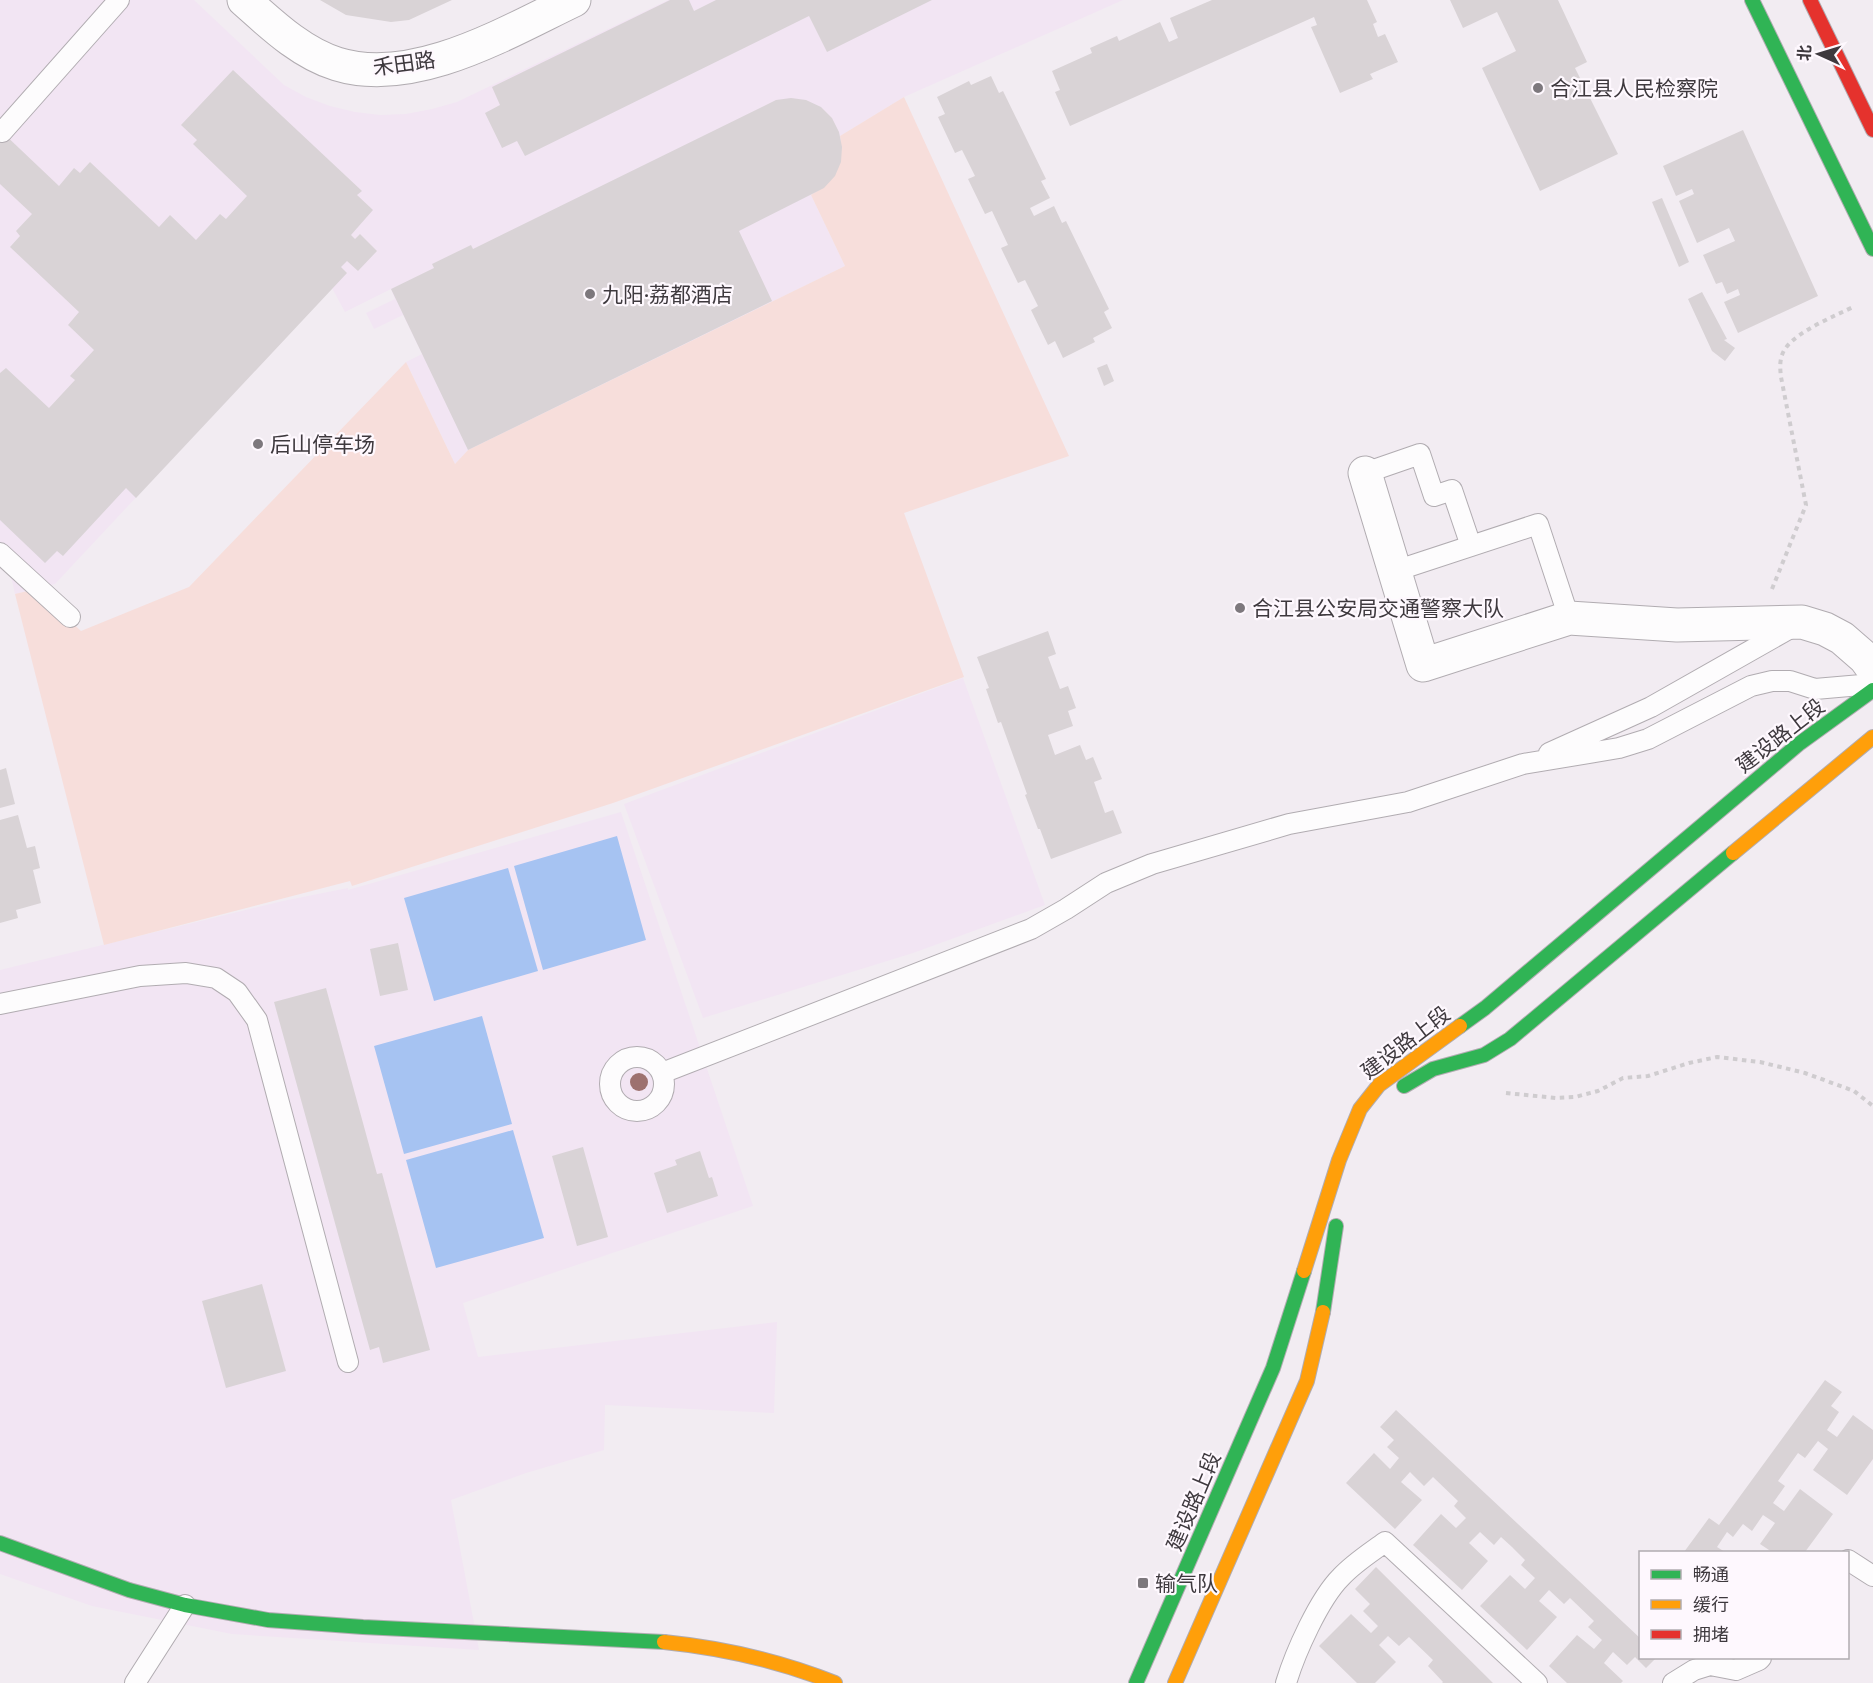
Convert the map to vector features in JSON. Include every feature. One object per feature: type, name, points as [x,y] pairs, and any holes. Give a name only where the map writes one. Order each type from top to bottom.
[{"type":"main road","points":[[1752,0],[1873,249]]},
{"type":"main road","points":[[1810,0],[1873,130]]},
{"type":"main road","name":"建设路上段","points":[[1136,1683],[1273,1368],[1339,1160],[1360,1109],[1369,1095],[1379,1084],[1485,1008],[1800,743],[1873,690]]},
{"type":"main road","name":"建设路上段","points":[[1392,1095],[1433,1069],[1484,1055],[1510,1039],[1873,737]]},
{"type":"main road","points":[[1175,1683],[1307,1381],[1319,1334],[1327,1274],[1340,1210]]},
{"type":"main road","points":[[0,1543],[129,1590],[185,1605],[268,1620],[699,1646],[798,1668],[835,1683]]},
{"type":"street","name":"禾田路","points":[[244,0],[309,52],[337,64],[385,70],[424,63],[465,50],[574,0]]},
{"type":"street","points":[[1365,473],[1423,665],[1569,618],[1677,625],[1802,622],[1825,629],[1842,638],[1873,669]]},
{"type":"lane","points":[[2,132],[119,0]]},
{"type":"lane","points":[[1365,473],[1420,454],[1434,496],[1452,490],[1471,546]]},
{"type":"lane","points":[[1395,571],[1538,524],[1569,618]]},
{"type":"lane","points":[[0,553],[70,617]]},
{"type":"lane","points":[[662,1073],[1031,929],[1106,883],[1152,864],[1289,824],[1408,802],[1523,764],[1652,708],[1802,622]]},
{"type":"lane","points":[[1523,764],[1619,748],[1648,739],[1751,686],[1772,681],[1790,681],[1815,689],[1873,684]]},
{"type":"lane","points":[[0,1004],[140,976],[186,973],[216,978],[237,992],[256,1020],[348,1362]]},
{"type":"lane","points":[[1288,1682],[1303,1638],[1339,1578],[1385,1542],[1538,1683]]},
{"type":"lane","points":[[1849,1561],[1873,1576]]},
{"type":"lane","points":[[135,1683],[185,1605]]},
{"type":"lane","points":[[1673,1683],[1694,1670],[1710,1665],[1736,1670],[1760,1659]]},
{"type":"path","points":[[1759,622],[1806,505],[1780,362],[1785,349],[1804,333],[1855,306]]},
{"type":"path","points":[[1506,1094],[1556,1098],[1575,1097],[1598,1091],[1623,1078],[1648,1076],[1689,1063],[1718,1057],[1760,1062],[1805,1073],[1854,1091],[1873,1106]]},
{"type":"shaded area","name":"九阳·荔都酒店","points":[[0,0],[194,0],[284,85],[330,106],[380,115],[406,114],[457,102],[668,0],[1123,0],[904,97],[840,136],[841,162],[835,176],[824,188],[811,195],[845,266],[468,450],[455,464],[406,362],[422,354],[403,315],[374,329],[366,313],[395,299],[391,289],[345,312],[332,288],[55,584],[15,594],[6,554],[0,548]]},
{"type":"shaded area","points":[[904,97],[1069,456],[904,513],[964,677],[613,803],[352,886],[350,881],[104,945],[15,594],[36,589],[81,631],[189,587],[406,362],[455,464],[468,450],[845,266],[811,195],[826,184],[836,171],[841,155],[840,136]]},
{"type":"shaded area","points":[[963,678],[1045,905],[913,953],[703,1018],[624,804]]},
{"type":"shaded area","points":[[621,812],[753,1206],[463,1303],[478,1357],[777,1322],[774,1413],[605,1405],[604,1450],[526,1473],[451,1500],[479,1650],[232,1634],[92,1606],[0,1574],[0,970],[283,901],[348,888],[348,890]]},
{"type":"water","points":[[617,836],[646,940],[543,970],[514,866]]},
{"type":"water","points":[[508,868],[538,971],[434,1001],[404,898]]},
{"type":"water","points":[[482,1016],[512,1124],[404,1154],[374,1046]]},
{"type":"water","points":[[513,1130],[544,1238],[436,1268],[406,1160]]},
{"type":"building","points":[[320,0],[452,0],[409,20],[391,22],[346,15]]},
{"type":"building","points":[[670,0],[689,0],[694,11],[716,0],[932,0],[827,52],[809,16],[525,156],[517,141],[502,148],[485,113],[500,105],[492,87]]},
{"type":"building","points":[[1212,0],[1367,0],[1377,22],[1373,24],[1378,37],[1385,34],[1398,62],[1370,74],[1373,79],[1340,93],[1311,27],[1317,25],[1314,17],[1070,126],[1055,92],[1060,90],[1052,71],[1092,53],[1090,48],[1117,36],[1119,41],[1160,22],[1169,42],[1178,38],[1170,18]]},
{"type":"building","name":"合江县人民检察院","points":[[1450,0],[1558,0],[1587,62],[1575,68],[1618,154],[1540,191],[1482,68],[1516,51],[1497,12],[1463,28]]},
{"type":"building","points":[[233,70],[362,191],[357,195],[373,210],[351,235],[355,239],[360,234],[377,251],[358,271],[347,261],[341,267],[347,273],[136,498],[126,488],[63,556],[57,551],[45,563],[0,520],[0,373],[6,368],[49,408],[75,380],[70,376],[94,350],[68,325],[79,312],[10,247],[20,236],[16,231],[32,214],[0,184],[0,130],[59,186],[74,168],[80,173],[90,162],[159,227],[170,215],[196,240],[220,214],[226,219],[247,196],[193,144],[197,140],[181,125]]},
{"type":"building","points":[[991,76],[999,93],[1003,91],[1046,179],[1041,181],[1050,198],[1030,208],[1034,216],[1054,206],[1062,223],[1066,221],[1109,309],[1104,312],[1112,328],[1093,338],[1095,342],[1063,358],[1055,341],[1048,345],[1031,310],[1038,306],[1025,280],[1018,283],[1001,248],[1008,245],[992,211],[985,214],[968,179],[975,176],[962,150],[955,153],[938,117],[945,114],[937,97],[969,81],[971,85]]},
{"type":"building","points":[[791,98],[806,100],[821,107],[832,118],[839,132],[842,147],[841,162],[835,176],[824,188],[739,231],[772,301],[468,450],[391,289],[434,268],[432,264],[471,245],[473,249],[776,100]]},
{"type":"building","points":[[1743,130],[1818,296],[1738,333],[1724,302],[1740,295],[1738,289],[1727,294],[1722,282],[1716,284],[1703,255],[1735,241],[1729,228],[1697,243],[1679,201],[1694,194],[1692,189],[1676,196],[1663,166]]},
{"type":"building","points":[[1662,198],[1689,262],[1679,267],[1652,202]]},
{"type":"building","points":[[1702,292],[1727,339],[1724,340],[1735,348],[1725,361],[1712,351],[1688,299]]},
{"type":"building","points":[[1107,364],[1114,381],[1104,386],[1097,368]]},
{"type":"building","points":[[1048,631],[1056,654],[1048,657],[1060,689],[1068,686],[1076,708],[1068,711],[1073,726],[1048,735],[1055,755],[1080,745],[1086,760],[1093,757],[1102,779],[1094,782],[1105,813],[1113,810],[1122,833],[1051,859],[1025,795],[1027,794],[1001,722],[998,723],[986,689],[989,688],[977,657]]},
{"type":"building","points":[[6,768],[15,804],[0,808],[0,770]]},
{"type":"building","points":[[18,815],[27,848],[35,846],[40,868],[33,870],[41,903],[16,910],[18,918],[0,923],[0,820]]},
{"type":"building","points":[[398,943],[408,990],[380,996],[370,949]]},
{"type":"building","points":[[326,988],[377,1174],[382,1173],[430,1350],[383,1363],[379,1347],[370,1350],[274,1002]]},
{"type":"building","points":[[583,1147],[608,1237],[577,1246],[552,1156]]},
{"type":"building","points":[[700,1151],[718,1196],[667,1213],[654,1173],[677,1165],[675,1160]]},
{"type":"building","points":[[262,1284],[286,1371],[226,1388],[202,1301]]},
{"type":"building","points":[[1825,1380],[1842,1392],[1831,1406],[1839,1412],[1827,1430],[1837,1437],[1853,1415],[1873,1430],[1873,1459],[1847,1495],[1813,1470],[1828,1449],[1818,1441],[1805,1458],[1798,1453],[1778,1481],[1785,1486],[1773,1503],[1784,1511],[1800,1489],[1833,1514],[1806,1551],[1770,1551],[1760,1544],[1775,1523],[1763,1515],[1752,1531],[1743,1524],[1733,1537],[1727,1532],[1717,1547],[1723,1551],[1685,1551],[1709,1518],[1719,1525]]},
{"type":"building","points":[[1396,1410],[1639,1637],[1639,1659],[1655,1659],[1646,1668],[1635,1657],[1627,1665],[1613,1652],[1604,1663],[1623,1681],[1621,1683],[1567,1683],[1549,1666],[1577,1635],[1594,1649],[1602,1640],[1588,1627],[1594,1621],[1570,1598],[1564,1604],[1549,1590],[1539,1601],[1557,1617],[1527,1650],[1480,1606],[1510,1575],[1525,1589],[1535,1578],[1521,1565],[1525,1560],[1512,1547],[1501,1537],[1494,1545],[1480,1532],[1469,1543],[1488,1561],[1462,1590],[1413,1545],[1441,1514],[1456,1528],[1466,1518],[1454,1506],[1458,1501],[1433,1477],[1424,1486],[1410,1472],[1401,1482],[1422,1500],[1395,1529],[1346,1483],[1374,1453],[1390,1469],[1399,1458],[1387,1447],[1394,1440],[1380,1427]]},
{"type":"building","points":[[1376,1567],[1493,1683],[1442,1683],[1428,1666],[1433,1660],[1409,1637],[1399,1646],[1388,1636],[1379,1645],[1396,1662],[1375,1683],[1357,1683],[1319,1646],[1351,1614],[1371,1633],[1378,1626],[1363,1611],[1370,1604],[1355,1589]]},
{"type":"traffic: fast","points":[[1752,0],[1873,249]]},
{"type":"traffic: fast","points":[[1460,1026],[1485,1008],[1800,743],[1873,690]]},
{"type":"traffic: fast","points":[[1404,1086],[1433,1069],[1484,1055],[1510,1039],[1733,853]]},
{"type":"traffic: fast","points":[[1323,1312],[1336,1226]]},
{"type":"traffic: fast","points":[[1136,1683],[1273,1368],[1304,1271]]},
{"type":"traffic: fast","points":[[0,1543],[129,1590],[185,1605],[268,1620],[664,1642]]},
{"type":"traffic: slow","points":[[1733,853],[1873,737]]},
{"type":"traffic: slow","points":[[1304,1271],[1339,1160],[1360,1109],[1379,1085],[1460,1026]]},
{"type":"traffic: slow","points":[[1175,1683],[1307,1381],[1323,1312]]},
{"type":"traffic: slow","points":[[664,1642],[751,1657],[793,1668],[835,1683]]},
{"type":"traffic: jam","points":[[1810,0],[1873,130]]},
{"type":"place","name":"合江县人民检察院","points":[[1538,88]]},
{"type":"place","name":"九阳·荔都酒店","points":[[590,294]]},
{"type":"place","name":"后山停车场","points":[[258,444]]},
{"type":"place","name":"合江县公安局交通警察大队","points":[[1240,608]]},
{"type":"place","name":"输气队","points":[[1143,1583]]}]
